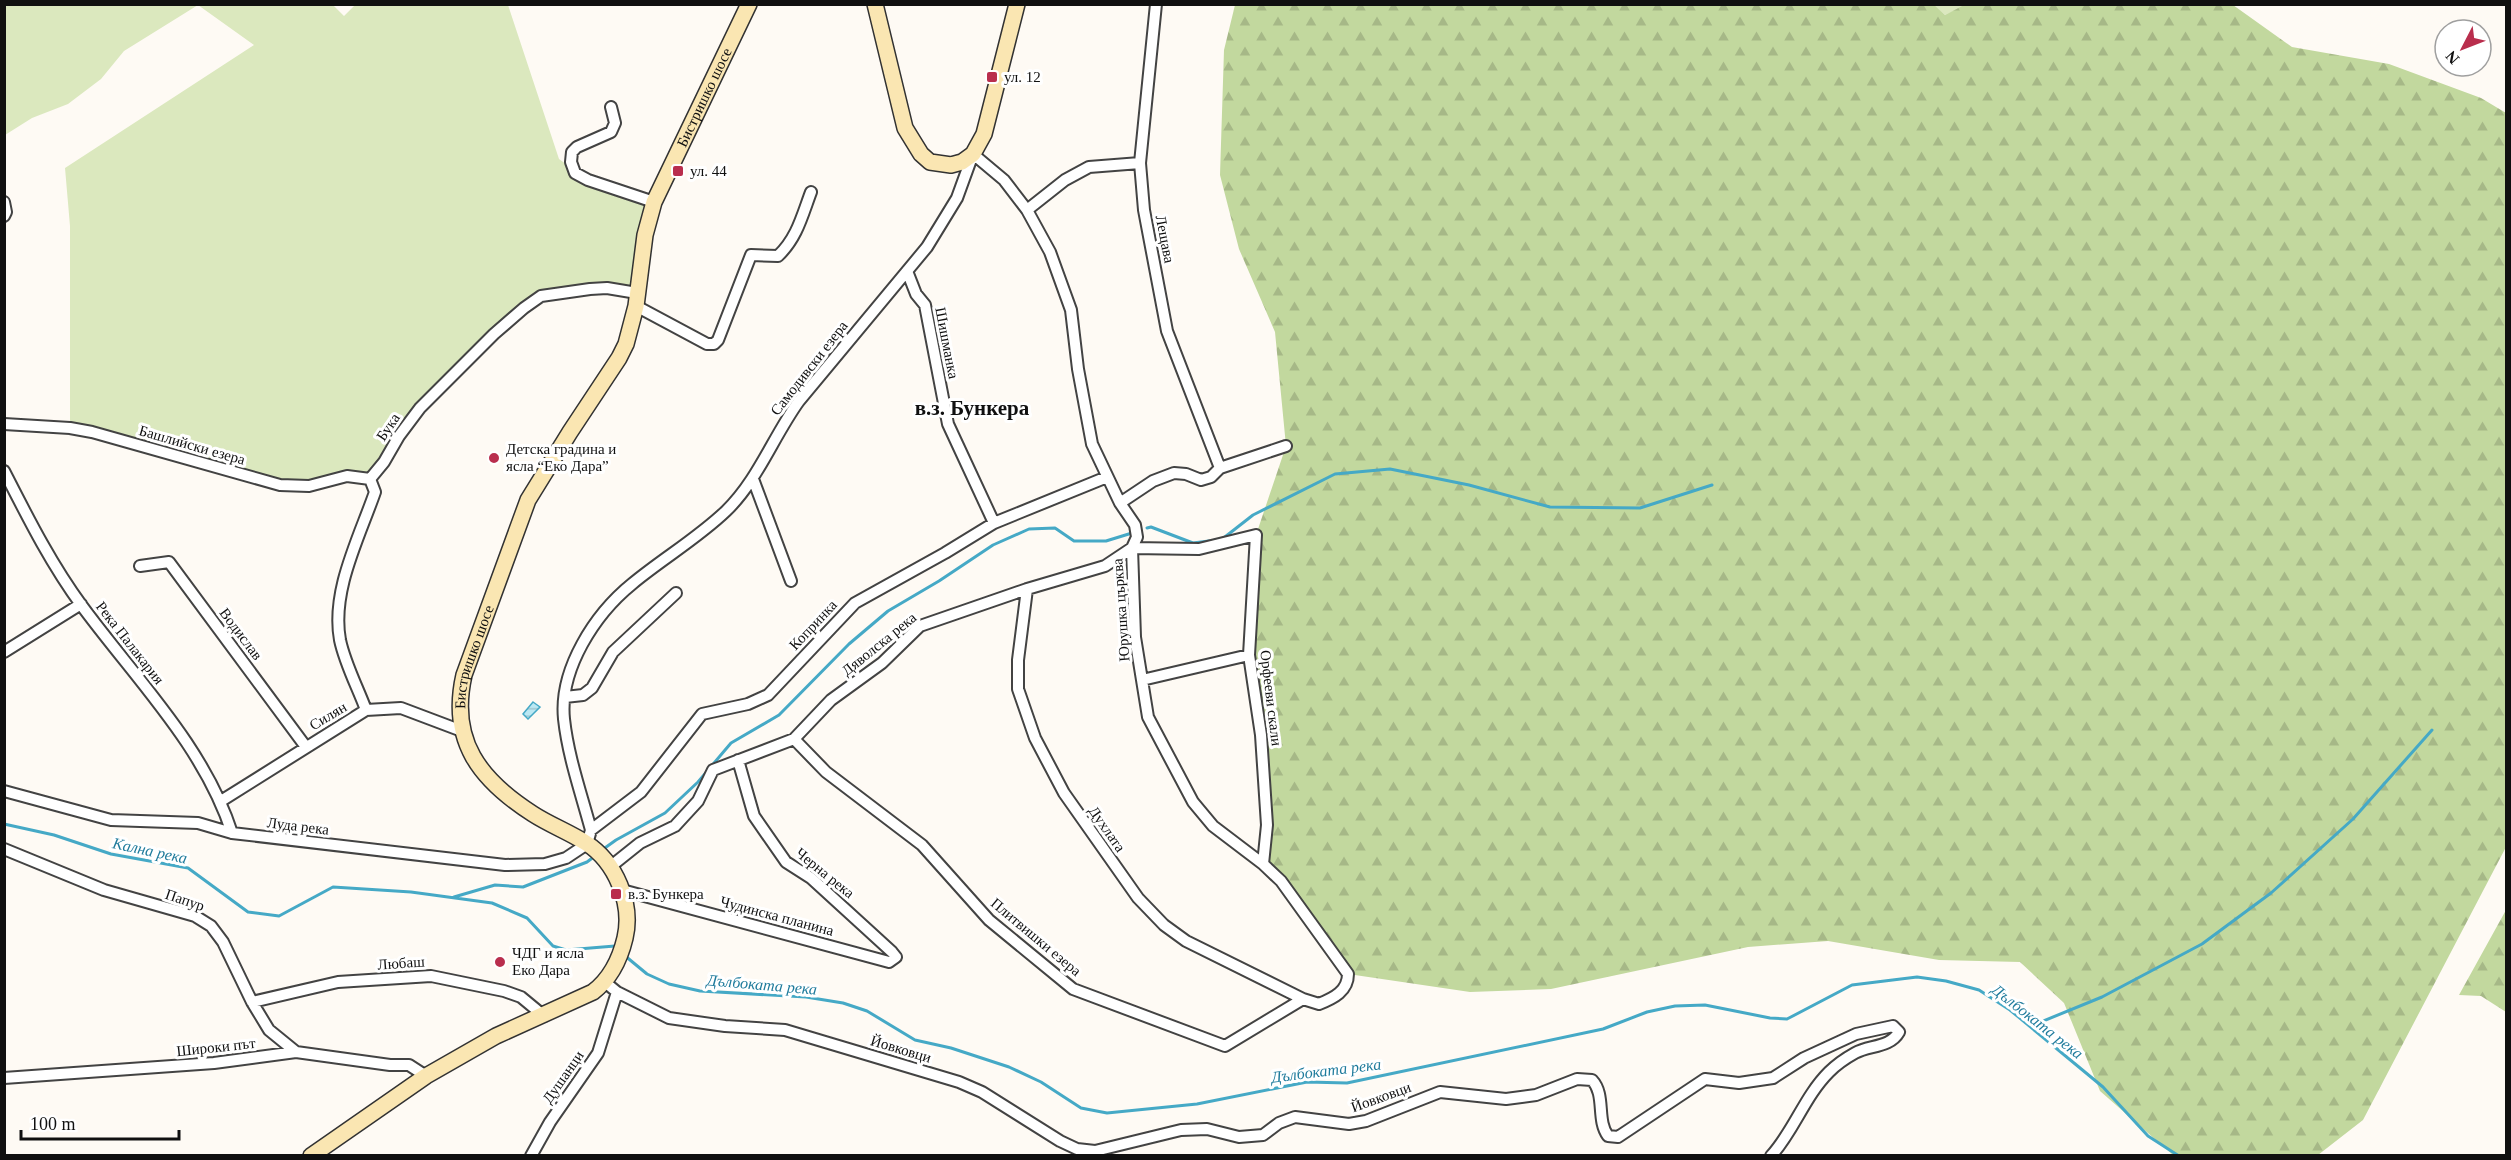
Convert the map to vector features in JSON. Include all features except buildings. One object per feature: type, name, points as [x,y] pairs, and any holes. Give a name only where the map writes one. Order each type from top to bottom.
[{"type":"street","name":"Бистришко шосе","points":[[612,987],[617,961],[629,923],[627,904],[622,890],[610,867],[589,837],[534,815],[505,795],[485,776],[471,754],[462,731],[459,712],[464,675],[519,521],[542,476],[619,358],[632,327],[645,235],[654,202],[748,4]]},
{"type":"street","points":[[875,4],[905,128],[913,143],[930,162],[940,165],[962,162],[974,154],[984,134],[1017,4]]},
{"type":"street","name":"Лещава","points":[[1156,4],[1140,163],[1144,210],[1167,331],[1220,468]]},
{"type":"street","points":[[611,107],[615,123],[611,132],[577,147],[572,152],[571,162],[575,173],[588,180],[654,202]]},
{"type":"street","name":"Юрушка църква","points":[[974,154],[1004,180],[1027,210],[1050,252],[1071,310],[1077,369],[1092,444],[1120,503],[1135,525],[1137,537],[1132,548],[1135,637],[1148,717],[1193,801],[1213,826],[1263,864],[1281,881],[1348,974],[1348,982],[1344,989],[1329,1000],[1319,1004],[1303,999]]},
{"type":"street","name":"Самодивски езера","points":[[589,837],[567,741],[564,717],[565,697],[574,664],[593,628],[605,611],[631,585],[725,512],[753,479],[799,401],[927,247],[957,198],[974,154]]},
{"type":"street","points":[[1027,210],[1065,180],[1089,167],[1140,163]]},
{"type":"street","name":"Бука","points":[[370,479],[420,408],[494,334],[541,296],[607,288],[637,300],[707,344],[714,344],[718,340],[751,255],[778,256],[789,245],[796,234],[811,192]]},
{"type":"street","points":[[4,202],[6,212],[4,216]]},
{"type":"street","name":"Шишманка","points":[[907,271],[916,294],[925,305],[948,424],[994,523]]},
{"type":"street","name":"Башлийски езера","points":[[4,424],[69,428],[92,432],[280,485],[309,486],[347,476],[370,479]]},
{"type":"street","points":[[1120,503],[1153,481],[1174,473],[1186,474],[1201,480],[1211,477],[1220,468],[1286,446]]},
{"type":"street","name":"Река Палакария","points":[[4,471],[48,555],[81,604],[189,747],[221,801],[232,833]]},
{"type":"street","name":"Копринка","points":[[589,837],[641,792],[702,714],[748,704],[768,695],[855,603],[945,554],[994,523],[1107,477]]},
{"type":"street","points":[[366,710],[340,642],[339,619],[341,590],[375,492],[370,479]]},
{"type":"street","points":[[753,479],[791,581]]},
{"type":"street","name":"Орфееви скали","points":[[1132,548],[1199,549],[1256,535],[1248,655],[1262,735],[1267,825],[1263,864]]},
{"type":"street","name":"Дяволска река","points":[[610,867],[640,843],[675,826],[698,801],[713,770],[794,739],[831,700],[882,663],[920,626],[1027,589],[1105,566],[1132,548]]},
{"type":"street","name":"Водислав","points":[[140,566],[169,562],[306,747]]},
{"type":"street","name":"Духлата","points":[[1027,589],[1018,660],[1018,688],[1035,738],[1064,793],[1138,898],[1164,925],[1186,940],[1303,999]]},
{"type":"street","points":[[565,697],[583,695],[591,688],[613,652],[676,593]]},
{"type":"street","points":[[4,652],[81,604]]},
{"type":"street","points":[[1142,680],[1248,655]]},
{"type":"street","name":"Силян","points":[[221,801],[366,710],[401,708],[462,731]]},
{"type":"street","name":"Плитвишки езера","points":[[794,739],[826,772],[922,845],[989,920],[1073,989],[1225,1046],[1303,999]]},
{"type":"street","name":"Черна река","points":[[738,760],[754,816],[786,862],[812,878],[892,952],[896,957],[889,962]]},
{"type":"street","name":"Луда река","points":[[4,791],[111,820],[198,823],[232,833],[505,865],[545,864],[566,858],[589,837]]},
{"type":"street","name":"Папур","points":[[4,849],[104,890],[195,916],[211,926],[223,942],[252,1002],[269,1030],[296,1052]]},
{"type":"street","name":"Чудинска планина","points":[[622,890],[889,962]]},
{"type":"street","name":"Любаш","points":[[252,1002],[338,982],[430,976],[504,991],[521,997],[544,1016]]},
{"type":"street","points":[[311,1155],[426,1076],[496,1036],[612,987]]},
{"type":"street","name":"Йовковци","points":[[612,987],[669,1018],[724,1026],[786,1030],[959,1082],[982,1092],[1060,1141],[1077,1149],[1095,1151],[1181,1130],[1207,1129],[1239,1137],[1263,1135],[1295,1117],[1349,1124],[1366,1121],[1440,1092],[1506,1099],[1536,1095],[1577,1079],[1592,1080],[1598,1087],[1603,1129],[1608,1136],[1618,1137],[1705,1079],[1739,1083],[1773,1078],[1804,1058],[1856,1034],[1893,1026],[1899,1032],[1896,1038],[1855,1053],[1830,1071],[1815,1088],[1780,1145],[1771,1155]]},
{"type":"street","name":"Душанци","points":[[531,1155],[550,1122],[598,1053],[612,987]]},
{"type":"street","name":"Широки път","points":[[4,1078],[214,1064],[296,1052],[390,1065],[409,1065],[426,1076]]},
{"type":"green space","points":[[332,4],[344,16],[355,5],[508,5],[559,159],[588,180],[654,202],[637,293],[607,288],[541,296],[439,388],[370,479],[280,485],[70,428],[70,226],[65,168],[254,45],[198,5],[124,51],[101,79],[68,104],[32,118],[5,135],[5,5]]},
{"type":"green space","points":[[1933,4],[1945,15],[1966,4],[2233,5],[2292,47],[2389,64],[2481,98],[2506,113],[2506,847],[2363,1120],[2318,1155],[2173,1155],[2100,1091],[2064,1003],[2020,962],[1939,960],[1828,941],[1748,947],[1551,989],[1470,992],[1348,974],[1263,864],[1267,825],[1249,655],[1256,535],[1286,446],[1275,332],[1239,249],[1220,175],[1224,50],[1235,5]]},
{"type":"green space","points":[[1933,5],[1966,5],[1945,15]]},
{"type":"green space","points":[[2506,910],[2506,1012],[2481,996],[2459,995]]},
{"type":"water","points":[[533,702],[540,707],[528,719],[523,714]]},
{"type":"waterway","points":[[1221,540],[1253,515],[1335,474],[1390,469],[1469,485],[1550,507],[1640,508],[1712,485]]},
{"type":"waterway","points":[[1147,528],[1151,527],[1193,543],[1209,541]]},
{"type":"waterway","points":[[602,850],[665,813],[698,782],[731,743],[779,715],[849,644],[888,611],[993,545],[1029,529],[1055,528],[1074,541],[1106,541],[1132,533]]},
{"type":"waterway","points":[[2031,1026],[2102,997],[2202,944],[2271,893],[2353,819],[2432,730]]},
{"type":"waterway","name":"Кална река","points":[[4,824],[54,835],[111,854],[188,868],[248,912],[279,916],[333,887],[411,892],[492,903],[527,918],[553,946],[566,950],[615,946],[617,948]]},
{"type":"waterway","points":[[454,897],[495,885],[523,887],[587,862],[595,856]]},
{"type":"waterway","name":"Дълбоката река","points":[[624,955],[647,974],[669,984],[700,991],[806,997],[843,1003],[867,1011],[915,1040],[951,1048],[1009,1067],[1041,1082],[1081,1108],[1107,1113],[1197,1104],[1307,1082],[1347,1083],[1603,1029],[1647,1012],[1675,1006],[1705,1005],[1770,1018],[1787,1019],[1852,985],[1917,977],[1946,981],[1979,990],[2010,1010],[2103,1087],[2148,1136],[2179,1156]]},
{"type":"place","name":"ул. 12","points":[[992,77]]},
{"type":"place","name":"ул. 44","points":[[678,171]]},
{"type":"place","name":"Детска градина и ясла “Еко Дара”","points":[[494,458]]},
{"type":"place","name":"в.з. Бункера","points":[[616,894]]},
{"type":"place","name":"ЧДГ и ясла Еко Дара","points":[[500,962]]},
{"type":"district","name":"в.з. Бункера","points":[[972,408]]}]
